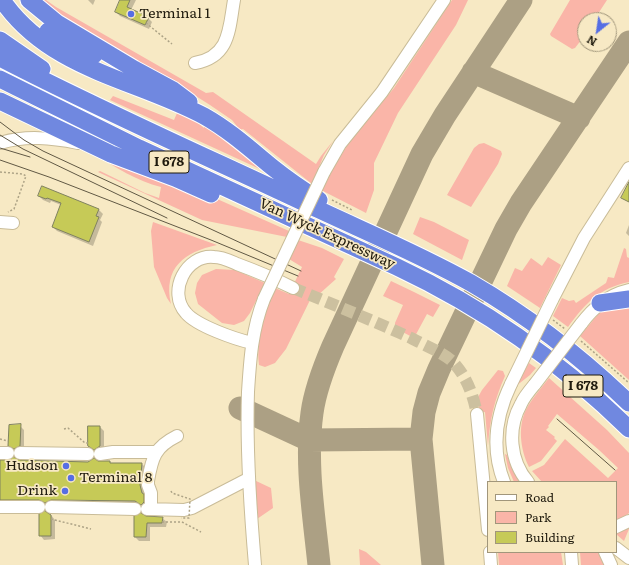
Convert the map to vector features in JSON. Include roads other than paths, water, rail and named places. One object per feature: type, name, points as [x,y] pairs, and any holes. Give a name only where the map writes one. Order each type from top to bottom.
[{"type":"highway","points":[[2,0],[26,28],[63,55],[105,76],[180,105],[205,117],[237,138],[285,176],[355,219]]},
{"type":"highway","points":[[15,0],[28,15],[50,32],[80,49],[134,69]]},
{"type":"highway","points":[[29,0],[58,23],[134,69],[183,96],[205,117]]},
{"type":"highway","points":[[0,40],[90,103]]},
{"type":"highway","name":"Van Wyck Expressway","points":[[0,58],[90,103],[355,219],[465,280],[510,307],[549,335],[598,374],[629,403]]},
{"type":"highway","name":"Van Wyck Expressway","points":[[0,79],[132,144],[411,274],[468,304],[508,329],[574,379],[629,429]]},
{"type":"highway","points":[[0,101],[94,146],[174,178],[322,241],[340,240]]},
{"type":"highway","points":[[600,303],[629,300]]},
{"type":"highway","points":[[549,335],[602,365],[629,388]]},
{"type":"highway","points":[[574,379],[585,400],[629,443]]},
{"type":"street","points":[[195,63],[210,58],[218,52],[226,41],[234,0]]},
{"type":"street","points":[[255,565],[248,479],[248,411],[252,343],[256,322],[264,299],[324,172],[340,144],[392,78],[444,0]]},
{"type":"street","points":[[0,142],[39,138],[55,139],[94,146]]},
{"type":"street","points":[[504,481],[497,455],[497,434],[501,409],[511,384],[584,238],[629,168]]},
{"type":"street","points":[[2,217],[13,223]]},
{"type":"street","points":[[252,343],[236,339],[203,324],[190,317],[185,312],[179,301],[178,290],[184,272],[196,260],[209,256],[215,256],[248,268],[293,288]]},
{"type":"street","points":[[527,481],[516,461],[512,441],[514,419],[521,403],[581,324],[600,303],[612,295],[629,290]]},
{"type":"street","points":[[477,414],[487,519]]},
{"type":"street","points":[[144,509],[151,493],[148,481],[156,452],[165,443],[177,436]]},
{"type":"street","points":[[9,450],[156,452]]},
{"type":"street","points":[[0,507],[47,511],[144,509],[184,510],[192,508],[248,479]]},
{"type":"street","points":[[617,527],[629,521]]},
{"type":"street","points":[[617,549],[629,558]]},
{"type":"street","points":[[490,553],[491,565]]},
{"type":"street","points":[[571,553],[572,565]]},
{"type":"street","points":[[606,553],[612,565]]},
{"type":"tunnel","points":[[293,288],[396,331],[444,355],[453,362],[466,380],[474,400],[477,414]]},
{"type":"tram line","points":[[0,122],[24,140],[43,151],[301,271]]},
{"type":"tram line","points":[[0,135],[23,149],[167,218]]},
{"type":"tram line","points":[[0,148],[30,157]]},
{"type":"tram line","points":[[0,160],[49,177],[211,240],[298,276]]},
{"type":"tram line","points":[[557,419],[615,470]]},
{"type":"place","name":"Terminal 1","points":[[131,14]]},
{"type":"place","name":"Hudson","points":[[66,466]]},
{"type":"place","name":"Terminal 8","points":[[71,478]]},
{"type":"place","name":"Drink","points":[[65,491]]}]
